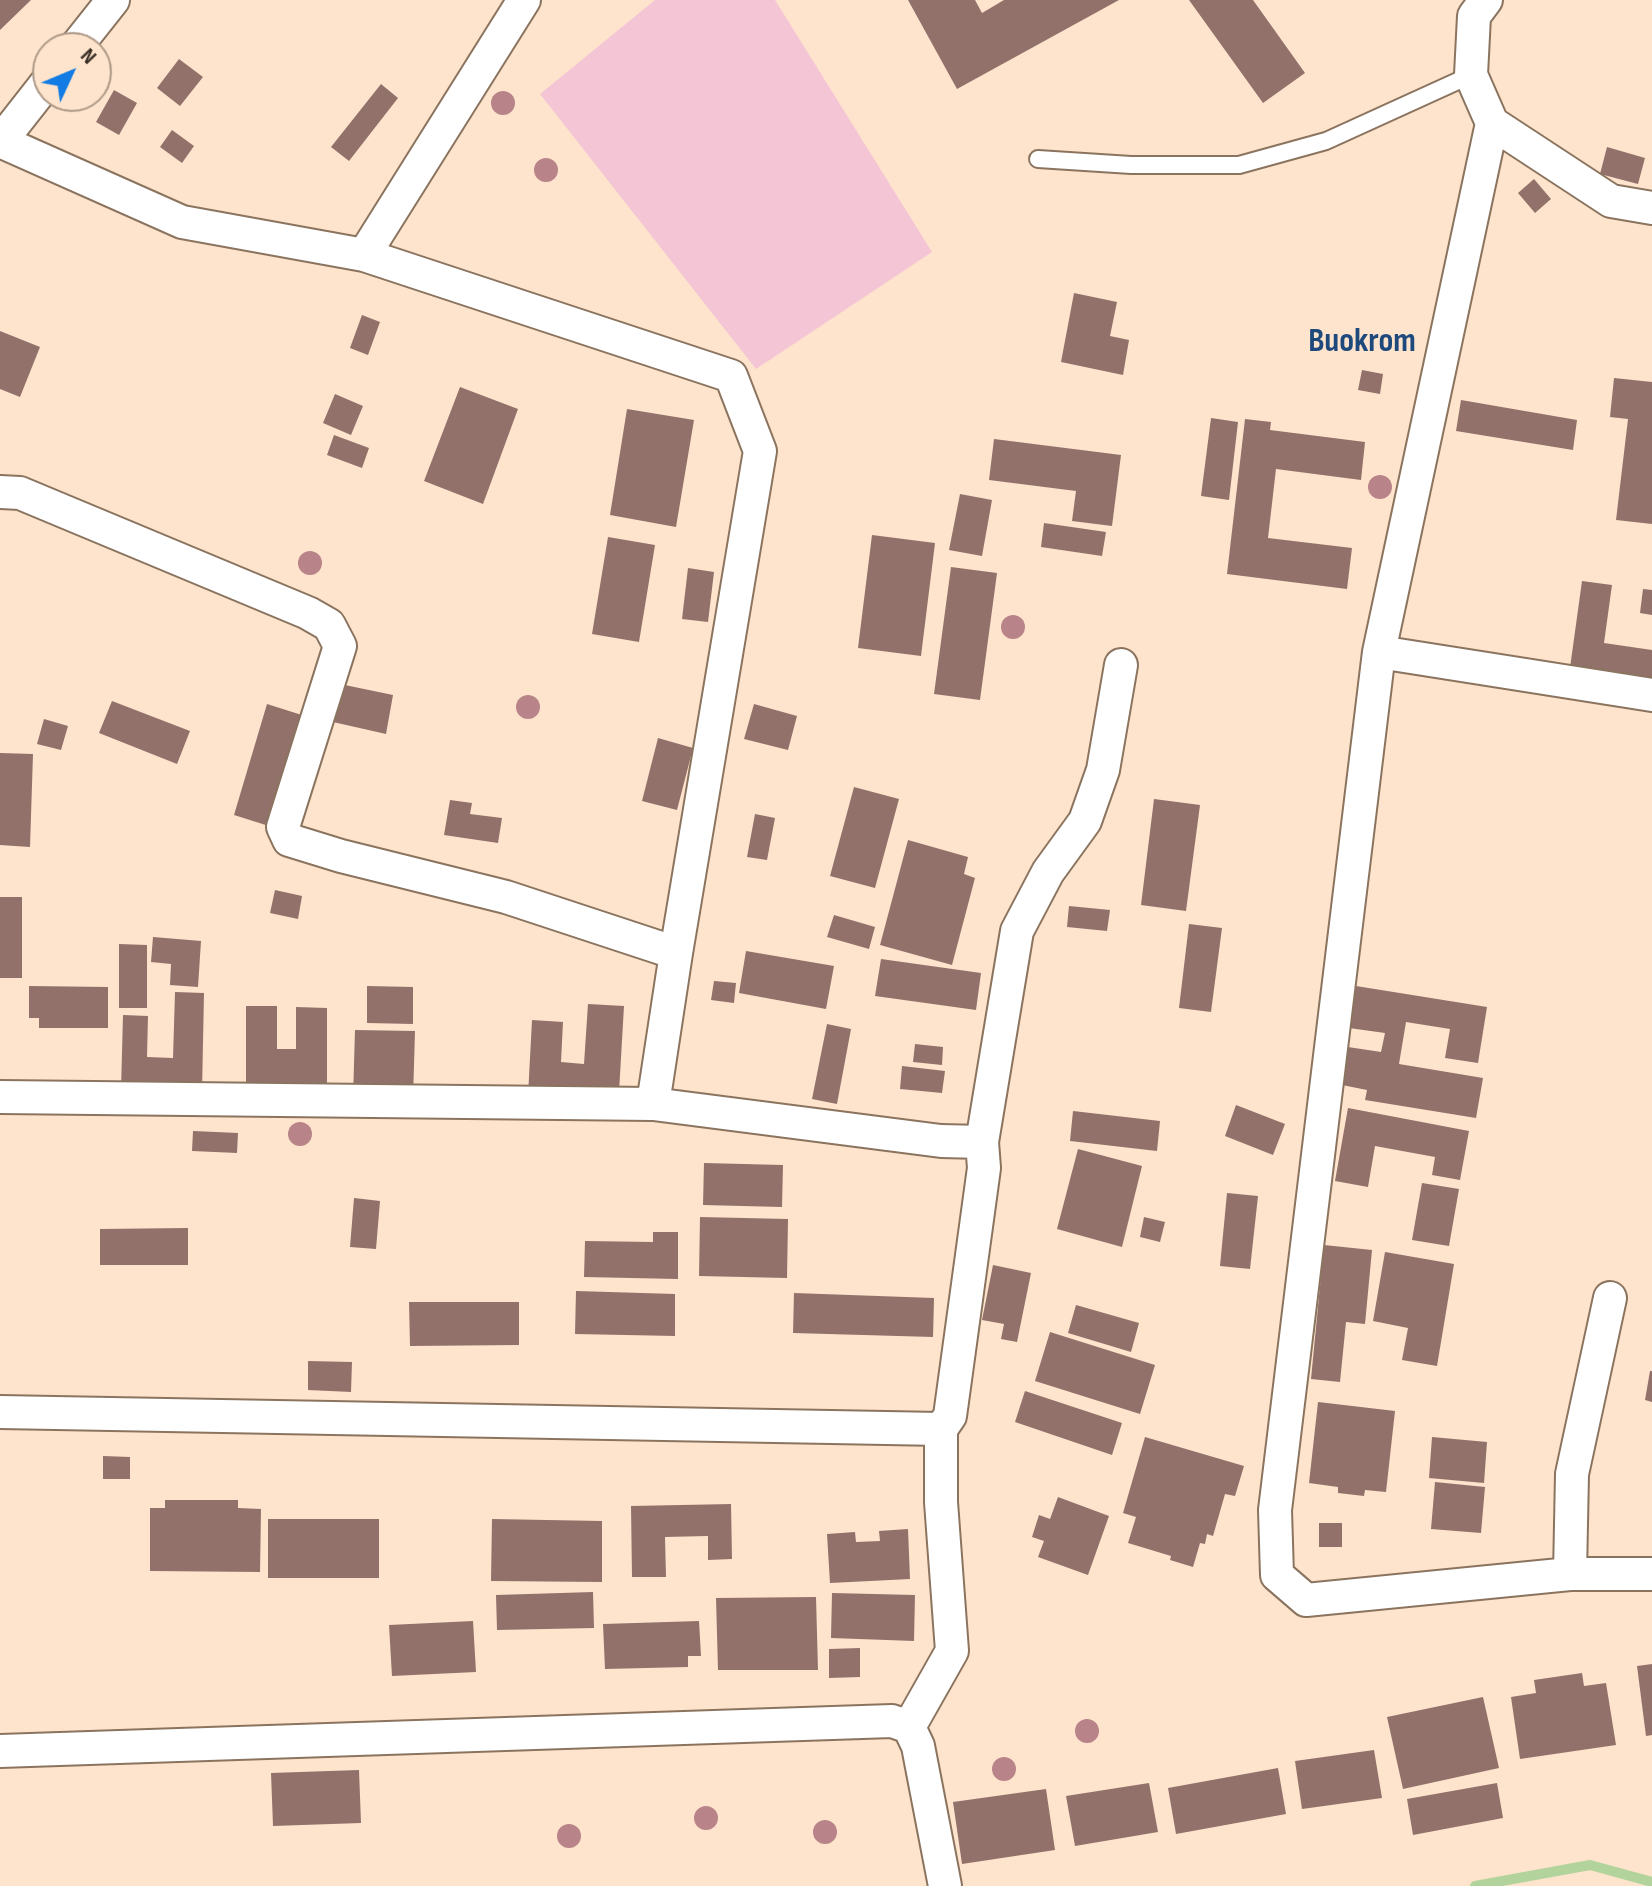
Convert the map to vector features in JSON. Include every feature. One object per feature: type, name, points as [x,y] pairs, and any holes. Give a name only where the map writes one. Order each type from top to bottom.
[{"type":"street","points":[[88,32],[113,0]]},
{"type":"street","points":[[364,255],[524,0]]},
{"type":"street","points":[[1486,0],[1474,16],[1471,75],[1492,123],[1611,201],[1652,208]]},
{"type":"street","points":[[32,101],[0,141],[182,222],[364,255],[731,376],[760,451],[653,1104]]},
{"type":"street","points":[[1492,123],[1379,652],[1275,1510],[1277,1575],[1306,1600],[1570,1574],[1652,1574]]},
{"type":"street","points":[[0,492],[20,493],[308,613],[329,625],[340,646],[283,827],[289,840],[506,897],[676,953]]},
{"type":"street","points":[[1379,652],[1652,695]]},
{"type":"street","points":[[909,1727],[952,1651],[941,1502],[941,1429],[950,1416],[984,1168],[982,1142],[1017,931],[1048,872],[1085,821],[1103,770],[1121,665]]},
{"type":"street","points":[[0,1097],[653,1104],[941,1141],[982,1142]]},
{"type":"street","points":[[1570,1574],[1572,1474],[1610,1298]]},
{"type":"street","points":[[0,1412],[941,1429]]},
{"type":"street","points":[[0,1751],[892,1721],[909,1727],[918,1746],[945,1886]]},
{"type":"lane","points":[[1038,159],[1131,165],[1239,165],[1326,141],[1471,75]]},
{"type":"shaded area","points":[[655,0],[775,0],[932,252],[756,369],[540,94]]},
{"type":"building","points":[[0,0],[31,0],[0,30]]},
{"type":"building","points":[[908,0],[975,0],[982,13],[1004,0],[1119,0],[957,89]]},
{"type":"building","points":[[1189,0],[1253,0],[1305,73],[1263,103]]},
{"type":"building","points":[[179,59],[203,77],[180,106],[157,88]]},
{"type":"building","points":[[381,84],[398,98],[349,161],[331,147]]},
{"type":"building","points":[[114,90],[137,103],[119,135],[96,122],[102,112],[112,112]]},
{"type":"building","points":[[172,130],[194,146],[182,163],[160,147]]},
{"type":"building","points":[[1607,147],[1645,158],[1638,184],[1600,174]]},
{"type":"building","points":[[1534,179],[1551,199],[1535,213],[1518,193]]},
{"type":"building","points":[[1074,293],[1117,302],[1110,336],[1129,340],[1123,375],[1061,362]]},
{"type":"building","points":[[362,315],[380,322],[368,355],[350,348]]},
{"type":"building","points":[[0,331],[40,347],[20,397],[0,389]]},
{"type":"building","points":[[1362,370],[1383,374],[1380,394],[1358,390]]},
{"type":"building","points":[[1614,378],[1652,382],[1652,524],[1616,520],[1628,419],[1610,417]]},
{"type":"building","points":[[460,387],[518,409],[483,504],[424,481]]},
{"type":"building","points":[[335,394],[363,406],[351,435],[323,423]]},
{"type":"building","points":[[1461,400],[1577,420],[1573,450],[1456,431]]},
{"type":"building","points":[[627,409],[694,420],[676,527],[610,515]]},
{"type":"building","points":[[1211,418],[1238,422],[1229,500],[1201,496]]},
{"type":"building","points":[[1245,419],[1271,422],[1270,430],[1365,442],[1361,480],[1276,469],[1268,538],[1352,548],[1347,589],[1227,574]]},
{"type":"building","points":[[334,435],[369,448],[362,468],[327,455]]},
{"type":"building","points":[[994,439],[1121,455],[1112,526],[1072,521],[1076,491],[989,480]]},
{"type":"building","points":[[960,494],[992,500],[982,556],[949,550]]},
{"type":"building","points":[[1044,523],[1106,532],[1102,556],[1041,547]]},
{"type":"building","points":[[872,535],[935,543],[921,656],[858,648]]},
{"type":"building","points":[[608,537],[655,545],[639,642],[592,634]]},
{"type":"building","points":[[951,567],[997,573],[980,700],[934,694]]},
{"type":"building","points":[[688,568],[714,572],[708,622],[682,619]]},
{"type":"building","points":[[1582,581],[1612,585],[1604,643],[1652,650],[1652,686],[1569,675]]},
{"type":"building","points":[[1643,589],[1652,590],[1652,615],[1640,613]]},
{"type":"building","points":[[340,684],[393,695],[386,734],[333,722]]},
{"type":"building","points":[[112,701],[190,731],[177,764],[99,733]]},
{"type":"building","points":[[267,704],[305,716],[272,827],[234,815]]},
{"type":"building","points":[[754,704],[797,716],[788,750],[744,739]]},
{"type":"building","points":[[44,719],[68,726],[61,750],[37,744]]},
{"type":"building","points":[[658,738],[693,748],[677,810],[642,801]]},
{"type":"building","points":[[0,753],[33,754],[30,847],[0,845]]},
{"type":"building","points":[[854,787],[899,799],[875,888],[830,876]]},
{"type":"building","points":[[1154,799],[1200,805],[1186,911],[1141,905]]},
{"type":"building","points":[[450,800],[472,803],[470,814],[502,818],[498,843],[444,835]]},
{"type":"building","points":[[755,814],[775,818],[767,860],[747,857]]},
{"type":"building","points":[[908,840],[968,857],[964,874],[975,878],[952,965],[880,945]]},
{"type":"building","points":[[275,890],[302,896],[298,919],[270,913]]},
{"type":"building","points":[[0,897],[22,897],[22,978],[0,978]]},
{"type":"building","points":[[1069,906],[1110,910],[1107,931],[1067,927]]},
{"type":"building","points":[[834,915],[875,927],[869,949],[827,937]]},
{"type":"building","points":[[1189,924],[1222,928],[1211,1012],[1179,1008]]},
{"type":"building","points":[[153,937],[201,941],[198,987],[170,985],[171,964],[151,962]]},
{"type":"building","points":[[119,944],[147,945],[147,1008],[119,1008]]},
{"type":"building","points":[[746,951],[834,966],[826,1009],[739,993]]},
{"type":"building","points":[[881,959],[981,973],[976,1010],[875,996]]},
{"type":"building","points":[[714,981],[736,983],[734,1003],[711,1000]]},
{"type":"building","points":[[29,986],[108,987],[108,1028],[39,1028],[39,1018],[29,1018]]},
{"type":"building","points":[[367,986],[413,987],[413,1024],[367,1023]]},
{"type":"building","points":[[1356,986],[1487,1007],[1478,1063],[1445,1058],[1450,1029],[1406,1022],[1399,1064],[1483,1078],[1476,1118],[1365,1100],[1367,1090],[1342,1085],[1348,1047],[1381,1052],[1385,1033],[1349,1028]]},
{"type":"building","points":[[175,992],[204,993],[202,1092],[121,1090],[123,1015],[148,1016],[147,1057],[173,1058]]},
{"type":"building","points":[[588,1004],[624,1006],[619,1092],[528,1096],[532,1020],[563,1022],[561,1062],[584,1064]]},
{"type":"building","points":[[246,1006],[277,1006],[277,1049],[296,1049],[296,1007],[327,1008],[327,1095],[246,1094]]},
{"type":"building","points":[[827,1024],[851,1029],[837,1104],[812,1099]]},
{"type":"building","points":[[355,1030],[415,1031],[413,1099],[353,1098]]},
{"type":"building","points":[[915,1044],[943,1047],[942,1065],[913,1062]]},
{"type":"building","points":[[902,1066],[945,1071],[942,1093],[900,1089]]},
{"type":"building","points":[[1236,1105],[1285,1124],[1273,1155],[1225,1136]]},
{"type":"building","points":[[1348,1108],[1469,1131],[1460,1180],[1432,1175],[1435,1157],[1375,1146],[1368,1187],[1335,1181]]},
{"type":"building","points":[[1073,1111],[1160,1121],[1157,1151],[1070,1141]]},
{"type":"building","points":[[193,1131],[238,1133],[237,1153],[192,1151]]},
{"type":"building","points":[[1078,1149],[1142,1166],[1122,1247],[1057,1229]]},
{"type":"building","points":[[704,1163],[783,1165],[782,1207],[703,1205]]},
{"type":"building","points":[[1422,1183],[1459,1189],[1449,1246],[1412,1240]]},
{"type":"building","points":[[1227,1193],[1258,1196],[1250,1269],[1220,1266]]},
{"type":"building","points":[[354,1198],[380,1201],[376,1249],[350,1247]]},
{"type":"building","points":[[700,1217],[788,1219],[787,1278],[699,1276]]},
{"type":"building","points":[[1144,1217],[1165,1222],[1160,1242],[1140,1237]]},
{"type":"building","points":[[188,1228],[188,1265],[100,1265],[100,1229]]},
{"type":"building","points":[[653,1232],[678,1232],[678,1279],[584,1277],[585,1241],[653,1242]]},
{"type":"building","points":[[1324,1245],[1372,1250],[1365,1324],[1346,1322],[1340,1382],[1311,1379]]},
{"type":"building","points":[[1385,1252],[1454,1264],[1437,1366],[1402,1360],[1408,1328],[1373,1321]]},
{"type":"building","points":[[993,1265],[1031,1273],[1017,1342],[1001,1339],[1004,1324],[982,1320]]},
{"type":"building","points":[[576,1291],[675,1294],[675,1336],[575,1334]]},
{"type":"building","points":[[794,1293],[934,1298],[933,1337],[793,1333]]},
{"type":"building","points":[[409,1302],[519,1302],[519,1345],[410,1346]]},
{"type":"building","points":[[1076,1305],[1139,1323],[1131,1352],[1068,1333]]},
{"type":"building","points":[[1050,1332],[1155,1365],[1140,1414],[1035,1381]]},
{"type":"building","points":[[308,1361],[352,1362],[351,1392],[308,1390]]},
{"type":"building","points":[[1652,1371],[1652,1402],[1645,1400]]},
{"type":"building","points":[[1025,1391],[1122,1423],[1112,1455],[1015,1422]]},
{"type":"building","points":[[1318,1402],[1395,1411],[1386,1492],[1365,1490],[1364,1496],[1338,1493],[1338,1487],[1309,1483]]},
{"type":"building","points":[[1145,1437],[1244,1466],[1235,1496],[1225,1494],[1213,1536],[1207,1534],[1205,1544],[1200,1543],[1193,1567],[1170,1560],[1171,1556],[1128,1543],[1136,1517],[1123,1513]]},
{"type":"building","points":[[1432,1437],[1487,1442],[1484,1483],[1429,1478]]},
{"type":"building","points":[[103,1456],[130,1457],[130,1479],[103,1479]]},
{"type":"building","points":[[1435,1482],[1485,1487],[1481,1533],[1431,1529]]},
{"type":"building","points":[[1058,1497],[1109,1516],[1088,1575],[1038,1557],[1044,1541],[1032,1537],[1039,1515],[1050,1519]]},
{"type":"building","points":[[165,1500],[238,1500],[238,1508],[261,1509],[260,1572],[150,1571],[150,1508],[165,1508]]},
{"type":"building","points":[[731,1504],[732,1559],[708,1560],[708,1536],[665,1537],[666,1577],[632,1577],[631,1506]]},
{"type":"building","points":[[268,1519],[379,1519],[379,1578],[268,1578]]},
{"type":"building","points":[[492,1519],[602,1521],[602,1582],[491,1581]]},
{"type":"building","points":[[1319,1523],[1342,1523],[1342,1547],[1319,1547]]},
{"type":"building","points":[[908,1529],[910,1579],[830,1583],[827,1534],[855,1532],[856,1542],[880,1541],[879,1531]]},
{"type":"building","points":[[593,1592],[594,1628],[497,1630],[496,1595]]},
{"type":"building","points":[[832,1593],[915,1595],[914,1641],[831,1638]]},
{"type":"building","points":[[816,1597],[818,1670],[718,1670],[716,1598]]},
{"type":"building","points":[[473,1621],[476,1672],[392,1676],[389,1625]]},
{"type":"building","points":[[699,1621],[701,1656],[688,1656],[688,1667],[605,1669],[603,1624]]},
{"type":"building","points":[[860,1648],[860,1677],[829,1678],[829,1649]]},
{"type":"building","points":[[1652,1664],[1652,1735],[1646,1736],[1637,1666]]},
{"type":"building","points":[[1582,1673],[1584,1686],[1606,1683],[1616,1745],[1520,1759],[1511,1697],[1536,1693],[1534,1680]]},
{"type":"building","points":[[1483,1697],[1499,1768],[1403,1789],[1387,1717]]},
{"type":"building","points":[[1374,1750],[1382,1798],[1302,1809],[1295,1761]]},
{"type":"building","points":[[1278,1768],[1286,1814],[1176,1834],[1168,1788]]},
{"type":"building","points":[[359,1770],[361,1823],[273,1826],[271,1773]]},
{"type":"building","points":[[1149,1783],[1158,1832],[1075,1846],[1066,1796]]},
{"type":"building","points":[[1497,1783],[1503,1818],[1413,1835],[1407,1799]]},
{"type":"building","points":[[1046,1789],[1055,1850],[962,1864],[953,1802]]},
{"type":"waterway","points":[[1475,1886],[1590,1865],[1652,1882]]},
{"type":"district","name":"Buokrom","points":[[1362,342]]}]
